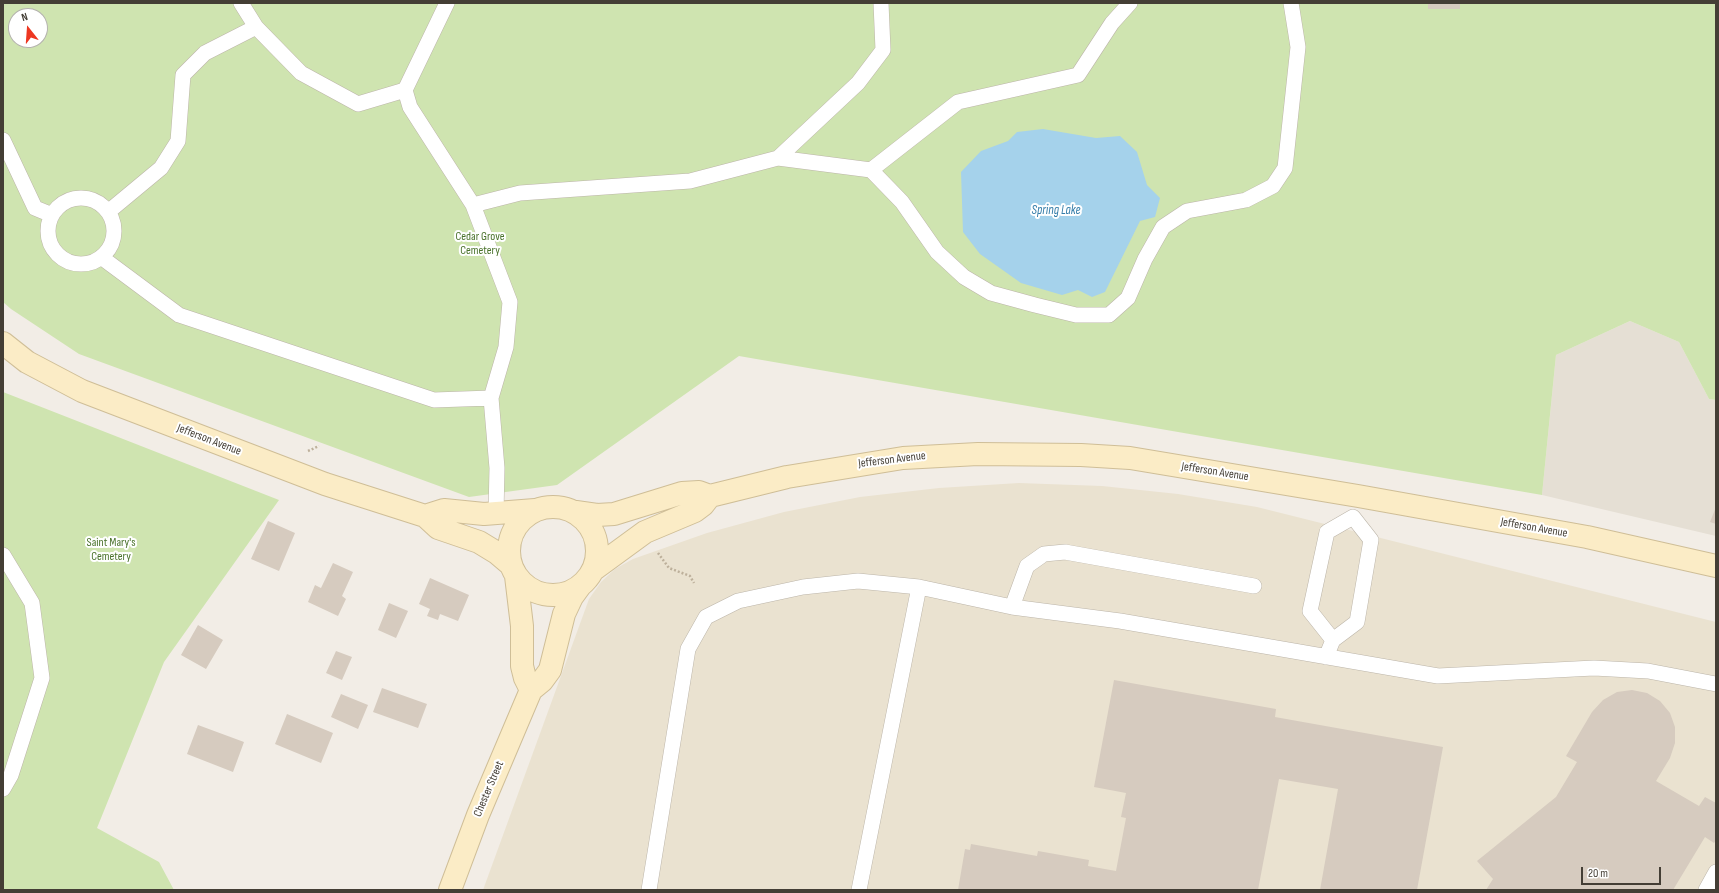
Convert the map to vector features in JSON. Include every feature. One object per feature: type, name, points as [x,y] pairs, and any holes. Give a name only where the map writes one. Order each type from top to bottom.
[{"type":"main road","name":"Jefferson Avenue","points":[[3,343],[28,362],[82,391],[325,484],[425,516],[438,528],[479,542],[497,553],[513,570]]},
{"type":"main road","name":"Jefferson Avenue","points":[[576,512],[597,515],[614,514],[690,492],[699,492],[710,496],[788,477],[876,462],[936,456],[1019,453],[1130,458],[1358,496],[1587,537],[1716,566]]},
{"type":"main road","points":[[513,570],[533,591],[547,595],[568,593],[645,532],[695,511],[703,505],[710,496]]},
{"type":"main road","points":[[425,516],[444,510],[496,514],[535,510],[552,506],[576,512],[588,523],[596,538],[598,554],[587,578]]},
{"type":"main road","points":[[531,690],[525,678],[522,666],[522,626],[509,544],[513,530],[523,518],[535,510]]},
{"type":"main road","name":"Chester Street","points":[[450,890],[478,815],[531,690],[542,681],[550,670],[564,614],[572,597],[587,578]]},
{"type":"lane","points":[[241,3],[256,27],[301,73],[358,104],[406,90]]},
{"type":"lane","points":[[447,3],[406,90],[410,107],[473,205],[510,302],[506,347],[491,398],[497,468],[496,514]]},
{"type":"lane","points":[[778,158],[858,83],[883,50],[881,3]]},
{"type":"lane","points":[[871,170],[958,102],[1078,75],[1112,23],[1130,3]]},
{"type":"lane","points":[[473,205],[520,193],[690,181],[778,158],[871,170],[902,202],[937,252],[964,277],[991,293],[1036,305],[1076,315],[1109,315],[1128,298],[1145,259],[1163,228],[1187,211],[1246,200],[1273,186],[1285,168],[1298,47],[1291,3]]},
{"type":"lane","points":[[108,212],[161,168],[178,141],[183,75],[205,53],[256,27]]},
{"type":"lane","points":[[3,140],[35,208],[52,216]]},
{"type":"lane","points":[[79,198],[100,204],[108,212],[113,222],[114,233],[112,243],[101,257],[88,263],[78,264],[67,261],[58,255],[48,236],[52,216],[59,207],[68,201],[79,198]]},
{"type":"lane","points":[[101,257],[179,315],[434,400],[491,398]]},
{"type":"lane","points":[[1334,640],[1310,611],[1327,532],[1353,517],[1358,496]]},
{"type":"lane","points":[[1326,657],[1334,640],[1356,622],[1371,540],[1353,517]]},
{"type":"lane","points":[[1012,607],[1027,566],[1044,554],[1065,552],[1254,586]]},
{"type":"lane","points":[[3,555],[32,603],[42,678],[11,775],[3,789]]},
{"type":"lane","points":[[650,890],[688,649],[706,617],[738,600],[803,587],[858,581],[919,587],[1012,607],[1120,621],[1438,676],[1594,668],[1648,671],[1716,684]]},
{"type":"lane","points":[[859,890],[919,587]]},
{"type":"lane","points":[[1706,890],[1716,872]]},
{"type":"path","points":[[656,550],[668,568],[690,576],[694,582]]},
{"type":"shaded area","points":[[1630,321],[1679,342],[1709,399],[1716,400],[1716,536],[1542,495],[1556,355]]},
{"type":"shaded area","points":[[1019,483],[1102,486],[1178,494],[1257,507],[1716,622],[1716,890],[483,890],[589,599],[601,582],[615,569],[633,559],[707,533],[784,512],[860,497],[939,488]]},
{"type":"green space","name":"Cedar Grove Cemetery","points":[[3,3],[1716,3],[1716,400],[1709,399],[1679,342],[1630,321],[1556,355],[1542,495],[739,356],[557,485],[469,497],[79,354],[11,309],[3,302]]},
{"type":"green space","name":"Saint Mary's Cemetery","points":[[3,392],[279,500],[164,662],[97,828],[159,862],[174,890],[3,890]]},
{"type":"water","name":"Spring Lake","points":[[1043,129],[1096,138],[1120,136],[1137,152],[1147,185],[1160,198],[1155,217],[1140,221],[1105,292],[1092,297],[1078,290],[1062,295],[1021,283],[980,254],[963,232],[961,172],[981,151],[1008,141],[1017,132]]},
{"type":"building","points":[[1428,3],[1460,3],[1460,9],[1428,9]]},
{"type":"building","points":[[1716,507],[1716,524],[1710,522]]},
{"type":"building","points":[[268,521],[295,533],[279,571],[251,559]]},
{"type":"building","points":[[333,563],[353,572],[342,596],[346,599],[338,616],[308,602],[315,585],[321,588]]},
{"type":"building","points":[[430,578],[469,595],[458,621],[440,614],[438,620],[427,616],[430,609],[419,604]]},
{"type":"building","points":[[389,603],[408,611],[396,638],[378,630]]},
{"type":"building","points":[[198,625],[223,640],[206,669],[181,655]]},
{"type":"building","points":[[336,651],[352,657],[342,680],[326,673]]},
{"type":"building","points":[[1114,680],[1276,709],[1275,717],[1443,747],[1417,890],[1320,890],[1338,789],[1279,779],[1258,890],[958,890],[965,849],[970,850],[971,844],[1037,856],[1038,851],[1089,860],[1088,866],[1116,871],[1126,818],[1121,817],[1126,793],[1094,787]]},
{"type":"building","points":[[382,688],[427,704],[418,728],[373,712]]},
{"type":"building","points":[[1632,690],[1647,693],[1660,701],[1670,713],[1675,727],[1675,743],[1670,758],[1656,781],[1699,806],[1705,797],[1716,803],[1716,840],[1714,843],[1705,837],[1673,890],[1486,890],[1493,879],[1477,861],[1556,797],[1577,762],[1566,756],[1592,712],[1603,700],[1617,692]]},
{"type":"building","points":[[341,694],[368,705],[358,729],[331,717]]},
{"type":"building","points":[[287,714],[333,733],[321,763],[275,744]]},
{"type":"building","points":[[198,725],[244,742],[233,772],[187,754]]}]
